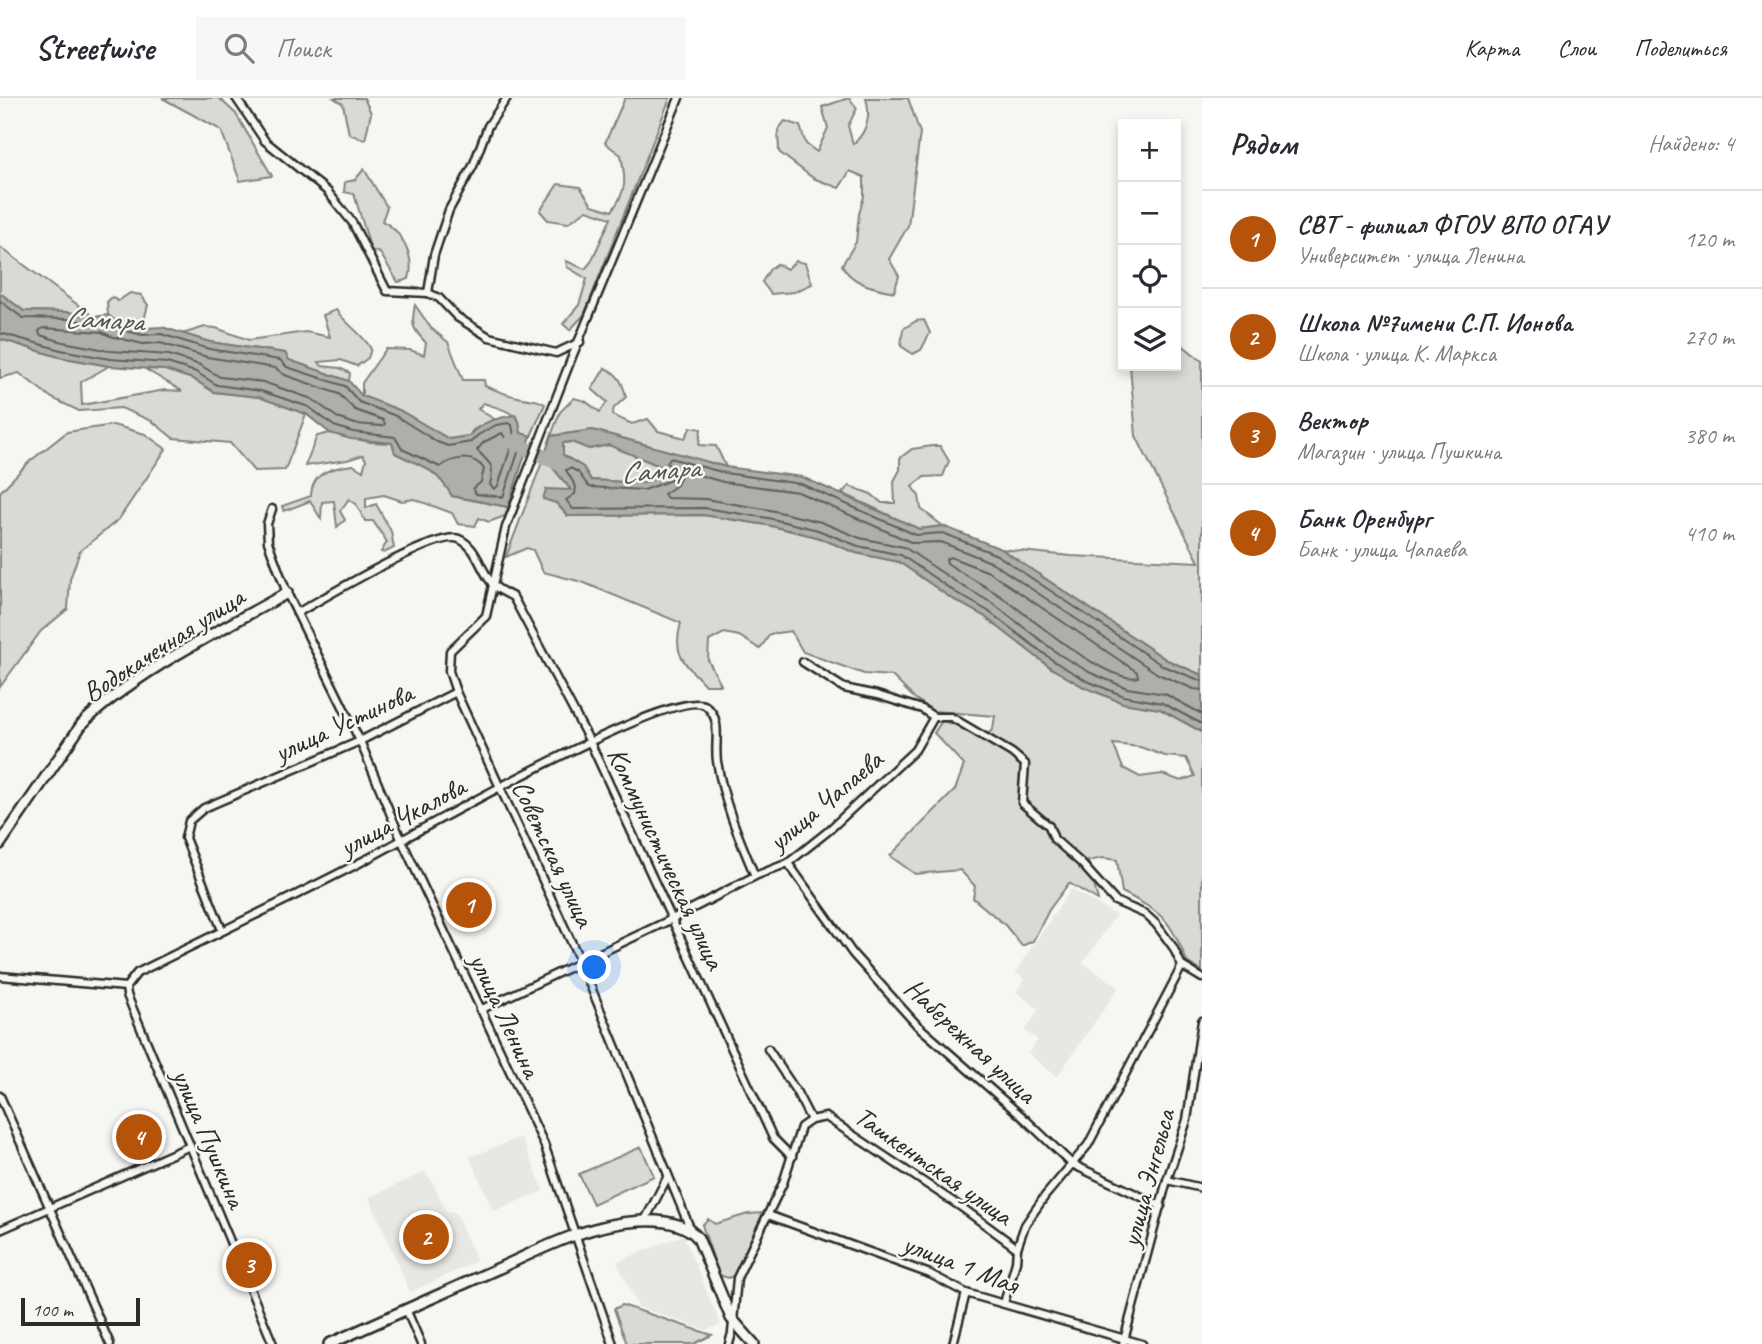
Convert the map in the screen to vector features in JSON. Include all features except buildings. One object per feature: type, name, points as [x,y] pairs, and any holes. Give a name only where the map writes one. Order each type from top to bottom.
[{"type":"main road","name":"Водокачечная улица","points":[[0,844],[82,724],[99,708],[179,653],[287,593]]},
{"type":"main road","points":[[329,1344],[576,1234],[644,1222],[674,1223],[690,1228],[698,1238],[731,1318],[754,1344]]},
{"type":"street","points":[[236,98],[265,141],[327,191],[352,222],[387,291],[428,293],[439,298],[457,317],[489,337],[556,353],[580,342]]},
{"type":"street","points":[[428,293],[434,255],[449,209],[473,166],[488,126],[507,98]]},
{"type":"street","name":"улица Устинова","points":[[222,930],[185,838],[189,821],[204,808],[360,741],[456,692],[449,671],[450,651],[486,616],[506,527],[678,98]]},
{"type":"street","name":"улица Ленина","points":[[272,509],[267,524],[268,542],[287,593],[360,741],[401,839],[544,1144],[613,1344]]},
{"type":"street","points":[[297,613],[402,555],[445,538],[457,537],[470,545],[492,585]]},
{"type":"street","name":"Коммунистическая улица","points":[[492,585],[513,597],[590,742],[773,1138],[792,1157]]},
{"type":"street","points":[[803,662],[844,688],[922,709],[934,717],[951,717],[1026,764],[1023,803],[1049,826],[1054,839],[1081,863],[1115,901],[1145,914],[1156,924],[1173,947],[1182,967],[1202,978]]},
{"type":"street","name":"Советская улица","points":[[456,692],[581,963],[690,1228]]},
{"type":"street","name":"улица Чкалова","points":[[126,987],[137,973],[367,859],[500,787],[590,742],[650,716],[689,704],[701,703],[714,716],[718,733],[715,752],[728,811],[755,876]]},
{"type":"street","name":"улица Чапаева","points":[[480,1010],[755,876],[788,863],[915,750],[934,717]]},
{"type":"street","name":"Набережная улица","points":[[788,863],[853,954],[917,1026],[1025,1119],[1072,1164],[1161,1206]]},
{"type":"street","points":[[1004,1303],[1025,1225],[1088,1144],[1182,967]]},
{"type":"street","points":[[0,976],[126,987]]},
{"type":"street","name":"улица Пушкина","points":[[126,987],[127,995],[273,1344]]},
{"type":"street","name":"улица Энгельса","points":[[1124,1341],[1167,1180],[1187,1119],[1202,1021]]},
{"type":"street","points":[[729,1344],[737,1279],[783,1183],[802,1127],[811,1120],[768,1049]]},
{"type":"street","points":[[0,1096],[110,1344]]},
{"type":"street","name":"Ташкентская улица","points":[[811,1120],[826,1117],[964,1209],[1017,1248]]},
{"type":"street","points":[[0,1230],[190,1146]]},
{"type":"street","points":[[644,1222],[668,1176]]},
{"type":"street","points":[[1167,1180],[1202,1188]]},
{"type":"street","name":"улица 1 Мая","points":[[768,1214],[930,1274],[966,1293],[1124,1341],[1142,1344]]},
{"type":"street","points":[[953,1344],[966,1293]]},
{"type":"street","points":[[407,1309],[421,1344]]},
{"type":"shaded area","points":[[162,98],[219,98],[236,114],[272,176],[240,181],[221,130]]},
{"type":"shaded area","points":[[334,98],[364,98],[371,113],[365,140],[349,134],[343,104]]},
{"type":"shaded area","points":[[625,98],[670,98],[584,315],[570,330],[563,324],[579,305],[587,279],[567,267],[566,261],[585,269],[591,262],[611,218],[587,210],[568,223],[548,220],[540,211],[558,184],[580,187],[592,205],[612,211],[623,191],[624,172],[621,155],[605,143]]},
{"type":"shaded area","points":[[849,98],[857,108],[848,126],[853,144],[867,123],[866,98],[908,98],[920,133],[908,226],[889,259],[899,276],[894,292],[857,281],[842,265],[856,242],[864,196],[864,177],[850,171],[839,188],[813,178],[779,152],[778,130],[785,121],[800,126],[806,144],[817,152],[828,128],[822,107]]},
{"type":"shaded area","points":[[364,169],[387,207],[382,221],[396,231],[406,246],[410,262],[409,279],[398,282],[380,253],[371,250],[354,194],[344,192],[345,182],[355,180]]},
{"type":"shaded area","points":[[0,247],[94,317],[68,312],[24,311],[0,293]]},
{"type":"shaded area","points":[[796,261],[805,263],[812,284],[794,292],[771,294],[762,282],[770,269],[777,264],[787,269]]},
{"type":"shaded area","points":[[130,293],[141,295],[148,305],[144,320],[125,324],[108,315],[107,302],[112,297],[118,301]]},
{"type":"shaded area","points":[[415,305],[431,328],[448,342],[463,380],[484,380],[485,386],[545,404],[531,436],[520,433],[513,415],[483,403],[478,409],[494,419],[473,430],[469,436],[449,439],[399,410],[362,396],[362,383],[386,349],[410,350],[424,355],[426,343],[414,326]]},
{"type":"shaded area","points":[[336,310],[371,349],[368,358],[357,366],[341,360],[319,362],[322,366],[340,368],[350,373],[349,381],[289,360],[285,353],[210,342],[182,334],[205,327],[216,328],[249,340],[306,332],[330,337],[323,315]]},
{"type":"shaded area","points":[[924,320],[930,333],[921,350],[913,354],[901,346],[903,329],[916,321]]},
{"type":"shaded area","points":[[0,339],[59,357],[109,366],[81,382],[82,405],[165,390],[182,391],[145,369],[165,370],[193,379],[214,392],[259,397],[306,414],[285,470],[254,471],[230,443],[173,438],[152,421],[121,408],[79,411],[52,398],[19,373],[0,378]]},
{"type":"shaded area","points":[[1181,344],[1202,361],[1202,675],[1167,660],[1001,549],[1071,556],[1199,562],[1136,436],[1130,371],[1181,371]]},
{"type":"shaded area","points":[[605,368],[620,380],[626,397],[614,408],[612,415],[632,424],[648,419],[658,431],[685,438],[691,427],[701,429],[699,445],[716,446],[726,467],[593,430],[551,436],[560,412],[574,398],[585,401],[600,412],[607,402],[592,389]]},
{"type":"shaded area","points":[[113,425],[145,434],[166,449],[119,519],[80,551],[70,579],[68,609],[41,631],[0,687],[0,492],[29,462],[67,432]]},
{"type":"shaded area","points":[[330,433],[370,442],[393,443],[396,453],[434,474],[452,496],[508,507],[505,516],[489,522],[479,518],[475,526],[458,524],[452,513],[414,499],[402,501],[384,495],[366,498],[366,508],[376,504],[391,531],[394,548],[384,553],[381,552],[387,542],[373,521],[365,521],[356,504],[349,499],[340,511],[345,520],[337,527],[334,501],[322,502],[321,519],[310,501],[284,511],[282,506],[311,496],[315,481],[325,472],[353,465],[363,471],[366,460],[363,455],[305,466],[317,436]]},
{"type":"shaded area","points":[[572,442],[589,449],[609,445],[660,466],[666,475],[643,483],[591,480],[583,467],[563,455],[562,443]]},
{"type":"shaded area","points":[[940,446],[949,461],[943,476],[924,477],[912,487],[919,496],[921,509],[943,526],[919,529],[842,493],[849,486],[871,494],[882,503],[895,503],[894,481],[900,470],[900,458],[912,449]]},
{"type":"shaded area","points":[[544,457],[572,490],[556,503],[568,516],[703,515],[767,525],[817,537],[856,553],[899,562],[951,598],[984,616],[1051,668],[1084,687],[1123,703],[1160,709],[1202,732],[1202,971],[1187,962],[1176,936],[1164,919],[1122,892],[1117,860],[1103,858],[1088,861],[1098,900],[1069,883],[1049,910],[1033,941],[1022,946],[1005,925],[973,898],[975,886],[960,870],[915,874],[890,856],[955,790],[964,765],[934,733],[942,721],[988,734],[993,729],[995,716],[933,711],[913,697],[892,676],[864,674],[803,652],[791,631],[770,634],[760,649],[739,636],[724,633],[709,641],[708,660],[721,685],[705,685],[686,664],[679,651],[681,623],[582,582],[543,572],[533,550],[527,548],[506,557]],"holes":[[[1113,744],[1140,747],[1165,756],[1186,758],[1195,776],[1181,781],[1162,774],[1140,777],[1123,768]]]},
{"type":"shaded area","points":[[1071,889],[1116,915],[1083,963],[1119,987],[1057,1077],[1028,1053],[1038,1040],[1025,1031],[1039,1009],[1016,992],[1025,979],[1015,972]]},
{"type":"shaded area","points":[[521,1137],[544,1191],[493,1211],[470,1157]]},
{"type":"shaded area","points":[[641,1147],[654,1176],[593,1204],[579,1174]]},
{"type":"shaded area","points":[[425,1172],[447,1212],[455,1212],[477,1261],[410,1292],[369,1197]]},
{"type":"shaded area","points":[[763,1213],[734,1276],[728,1278],[719,1275],[702,1225],[708,1219],[715,1224],[748,1214]]},
{"type":"shaded area","points":[[683,1235],[721,1325],[706,1330],[638,1307],[617,1262]]},
{"type":"shaded area","points":[[622,1305],[712,1335],[694,1344],[627,1344],[614,1309]]},
{"type":"water","points":[[0,293],[24,311],[68,312],[94,317],[108,315],[115,321],[145,328],[162,327],[210,342],[285,353],[289,360],[349,381],[362,396],[399,410],[449,439],[469,436],[489,421],[515,415],[521,433],[531,436],[508,507],[452,496],[434,474],[395,453],[392,443],[351,439],[330,433],[306,414],[259,397],[214,392],[193,379],[165,370],[109,366],[59,357],[0,339]]},
{"type":"water","points":[[593,430],[726,467],[802,477],[919,529],[943,526],[1001,549],[1167,660],[1202,675],[1202,732],[1160,709],[1123,703],[1084,687],[1051,668],[984,616],[951,598],[899,562],[856,553],[817,537],[767,525],[703,515],[568,516],[556,503],[543,499],[546,489],[571,490],[544,457],[551,436]],"holes":[[[571,442],[589,449],[609,445],[660,466],[666,475],[643,483],[591,480],[583,467],[563,455],[563,443]]]},
{"type":"waterway","name":"Самара","points":[[511,441],[559,464]]},
{"type":"place","name":"СВТ - филиал ФГОУ ВПО ОГАУ","points":[[469,905]]},
{"type":"place","name":"Банк Оренбург","points":[[139,1137]]},
{"type":"place","name":"Школа №7имени С.П. Ионова","points":[[426,1237]]},
{"type":"place","name":"Вектор","points":[[249,1265]]}]
